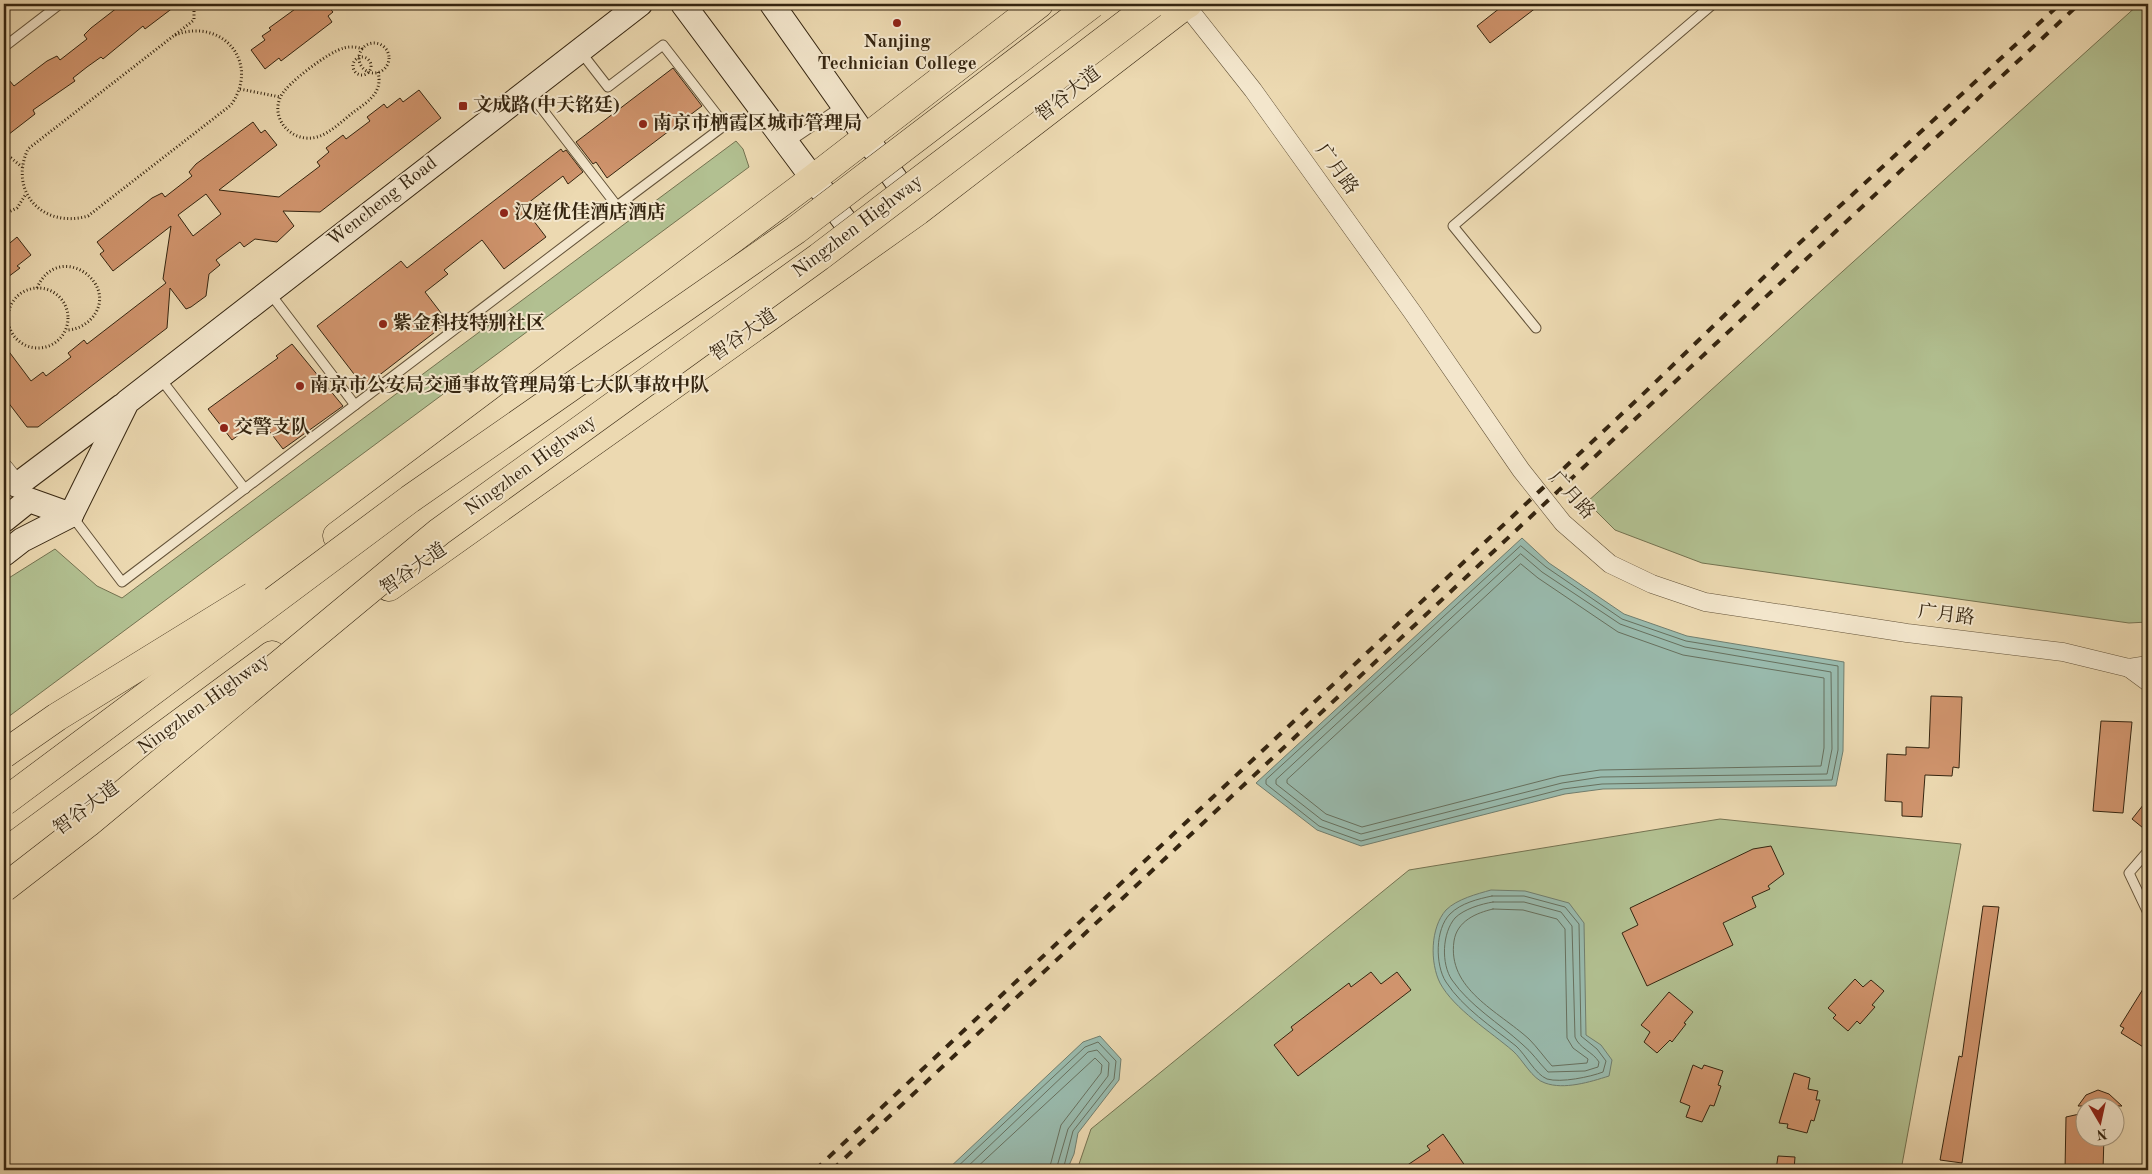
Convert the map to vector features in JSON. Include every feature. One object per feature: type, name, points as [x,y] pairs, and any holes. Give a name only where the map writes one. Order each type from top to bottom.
[{"type":"main road","points":[[4,780],[236,613],[814,178],[865,136],[1039,4]]},
{"type":"main road","name":"Ningzhen Highway","points":[[4,802],[410,499],[796,230],[1092,4]]},
{"type":"main road","name":"Ningzhen Highway","points":[[4,853],[439,532],[818,257],[1152,4]]},
{"type":"main road","name":"智谷大道","points":[[4,872],[243,691],[918,211],[1187,4]]},
{"type":"main road","points":[[4,754],[57,717],[410,499]]},
{"type":"main road","points":[[4,888],[88,823],[439,532]]},
{"type":"street","name":"Wencheng Road","points":[[4,520],[17,484],[127,402],[158,376],[640,4]]},
{"type":"street","points":[[683,4],[788,142],[866,249]]},
{"type":"street","points":[[772,4],[918,211]]},
{"type":"street","name":"广月路","points":[[1187,4],[1282,130],[1413,313],[1521,470],[1563,523],[1610,564],[1652,584],[1705,602],[1907,633],[2063,652],[2129,668],[2148,665]]},
{"type":"street","name":"Wencheng Road","points":[[70,515],[127,402]]},
{"type":"street","points":[[17,484],[70,515]]},
{"type":"street","points":[[4,554],[22,540],[70,515]]},
{"type":"street","points":[[2129,668],[2148,682]]},
{"type":"lane","points":[[4,47],[60,4]]},
{"type":"lane","points":[[1536,328],[1453,226],[1713,4]]},
{"type":"lane","points":[[70,515],[122,582],[725,125],[663,45],[608,87],[580,50]]},
{"type":"lane","points":[[528,90],[617,206]]},
{"type":"lane","points":[[788,142],[843,104]]},
{"type":"lane","points":[[268,291],[355,406]]},
{"type":"lane","points":[[158,376],[245,488]]},
{"type":"lane","points":[[2148,851],[2129,873],[2148,912]]},
{"type":"path","points":[[175,35],[193,30],[202,30],[211,32],[227,42],[236,54],[241,68],[240,90],[231,105],[88,216],[70,220],[51,216],[36,206],[26,193],[22,179],[22,168],[28,149],[194,20],[194,8],[191,4]]},
{"type":"path","points":[[363,49],[360,58],[354,63],[356,72],[364,75],[369,72],[384,70],[389,60],[386,49],[376,44],[363,49],[350,47],[338,50],[288,86],[280,97],[279,117],[285,128],[299,137],[313,138],[326,133],[375,95],[380,83],[378,72]]},
{"type":"path","points":[[360,58],[369,60],[371,65],[369,72]]},
{"type":"path","points":[[360,58],[363,68],[369,72]]},
{"type":"path","points":[[240,90],[280,97]]},
{"type":"path","points":[[4,156],[11,158],[22,168]]},
{"type":"path","points":[[4,214],[17,208],[26,193]]},
{"type":"path","points":[[37,288],[48,273],[64,266],[82,270],[95,283],[99,300],[93,317],[78,328],[66,330]]},
{"type":"path","points":[[37,288],[50,290],[63,300],[69,316],[66,330],[59,340],[44,348],[26,346],[13,335],[8,319],[12,302],[24,291],[37,288]]},
{"type":"green space","points":[[2139,4],[2148,4],[2148,622],[2129,623],[1702,563],[1615,530],[1587,502]]},
{"type":"green space","points":[[736,141],[743,149],[749,167],[4,720],[4,581],[55,549],[97,586],[122,598]]},
{"type":"green space","points":[[1720,819],[1961,844],[1901,1170],[1077,1170],[1091,1129],[1409,870]]},
{"type":"water","points":[[1522,538],[1549,563],[1624,614],[1687,636],[1844,662],[1843,751],[1836,786],[1603,789],[1565,794],[1361,846],[1317,830],[1256,783]]},
{"type":"water","points":[[1491,890],[1525,891],[1569,903],[1584,923],[1586,1035],[1601,1045],[1612,1060],[1609,1076],[1585,1083],[1560,1086],[1540,1081],[1513,1051],[1463,1011],[1446,993],[1434,966],[1433,946],[1437,926],[1441,917],[1451,906],[1467,897]]},
{"type":"water","points":[[1100,1036],[1121,1059],[1119,1080],[1078,1133],[1074,1154],[1067,1170],[947,1170],[1083,1042]]},
{"type":"building","points":[[122,4],[178,4],[145,29],[143,26],[103,59],[101,57],[87,67],[73,78],[75,81],[33,110],[35,114],[4,138],[4,74],[14,86],[47,61],[57,56],[60,60],[87,39],[84,35],[91,28]]},
{"type":"building","points":[[302,4],[326,4],[333,12],[328,16],[332,22],[281,61],[279,58],[265,69],[251,50],[265,40],[262,36],[271,30],[269,28]]},
{"type":"building","points":[[1505,4],[1541,4],[1490,43],[1477,26]]},
{"type":"building","points":[[673,68],[702,106],[607,178],[596,162],[593,164],[576,142]]},
{"type":"building","points":[[419,90],[441,118],[320,212],[283,211],[294,226],[277,242],[255,239],[244,247],[240,242],[216,260],[220,265],[209,274],[206,296],[191,307],[186,309],[170,288],[167,328],[38,427],[27,427],[4,397],[4,345],[31,381],[43,372],[46,376],[71,357],[68,353],[84,340],[87,344],[166,283],[163,279],[171,226],[113,271],[100,254],[104,251],[97,242],[152,198],[162,193],[165,197],[192,176],[189,172],[196,164],[253,122],[261,133],[265,130],[277,145],[219,190],[279,197],[320,166],[317,162],[329,152],[326,148],[343,135],[346,139],[370,121],[367,117],[384,104],[387,108],[400,98],[403,102]],"holes":[[[206,194],[221,214],[193,236],[178,215]]]},
{"type":"building","points":[[561,149],[563,152],[566,150],[583,172],[568,184],[563,176],[523,207],[546,237],[504,269],[482,240],[444,270],[448,274],[425,292],[448,322],[364,387],[317,326],[401,261],[407,268]]},
{"type":"building","points":[[17,237],[31,255],[17,266],[20,268],[4,280],[4,248]]},
{"type":"building","points":[[292,344],[343,406],[283,449],[260,419],[232,440],[208,409],[278,358],[276,356]]},
{"type":"building","points":[[1931,696],[1962,697],[1959,768],[1953,767],[1952,776],[1925,775],[1922,817],[1902,816],[1902,802],[1885,801],[1887,754],[1906,755],[1906,747],[1929,748]]},
{"type":"building","points":[[2101,721],[2132,722],[2123,813],[2093,811]]},
{"type":"building","points":[[2148,799],[2148,832],[2132,819]]},
{"type":"building","points":[[1771,846],[1784,874],[1768,886],[1770,889],[1752,897],[1756,907],[1723,923],[1733,945],[1647,986],[1622,933],[1638,925],[1630,908],[1753,849]]},
{"type":"building","points":[[1983,906],[1999,907],[1962,1163],[1940,1160],[1959,1056],[1962,1057]]},
{"type":"building","points":[[1371,972],[1381,984],[1397,972],[1411,990],[1298,1076],[1274,1045],[1293,1030],[1291,1027],[1349,983],[1351,987]]},
{"type":"building","points":[[1855,979],[1863,987],[1871,980],[1884,991],[1872,1005],[1875,1007],[1860,1024],[1857,1021],[1848,1031],[1833,1018],[1836,1015],[1828,1008]]},
{"type":"building","points":[[2148,981],[2148,1050],[2121,1033],[2124,1028],[2120,1026]]},
{"type":"building","points":[[1669,992],[1693,1012],[1672,1042],[1670,1040],[1657,1053],[1644,1042],[1650,1032],[1641,1025]]},
{"type":"building","points":[[1693,1065],[1702,1069],[1704,1065],[1723,1071],[1718,1085],[1721,1086],[1714,1106],[1710,1105],[1702,1122],[1686,1117],[1690,1106],[1680,1102]]},
{"type":"building","points":[[1794,1073],[1810,1078],[1808,1089],[1818,1091],[1816,1100],[1820,1100],[1814,1121],[1811,1120],[1807,1133],[1787,1128],[1788,1124],[1779,1123]]},
{"type":"building","points":[[2098,1090],[2111,1096],[2085,1096]]},
{"type":"building","points":[[2074,1115],[2074,1146],[2104,1146],[2103,1170],[2065,1170],[2066,1117]]},
{"type":"building","points":[[1443,1134],[1468,1170],[1400,1170],[1430,1150],[1427,1146]]},
{"type":"building","points":[[1778,1156],[1795,1157],[1794,1170],[1776,1170]]},
{"type":"railway","points":[[815,1170],[1641,396],[1792,250],[2060,4]]},
{"type":"railway","points":[[832,1170],[2079,4]]},
{"type":"place","name":"Nanjing Technician College","points":[[897,23]]},
{"type":"place","name":"文成路(中天铭廷)","points":[[463,106]]},
{"type":"place","name":"南京市栖霞区城市管理局","points":[[643,124]]},
{"type":"place","name":"汉庭优佳酒店酒店","points":[[504,213]]},
{"type":"place","name":"紫金科技特别社区","points":[[383,324]]},
{"type":"place","name":"南京市公安局交通事故管理局第七大队事故中队","points":[[300,386]]},
{"type":"place","name":"交警支队","points":[[224,428]]}]
